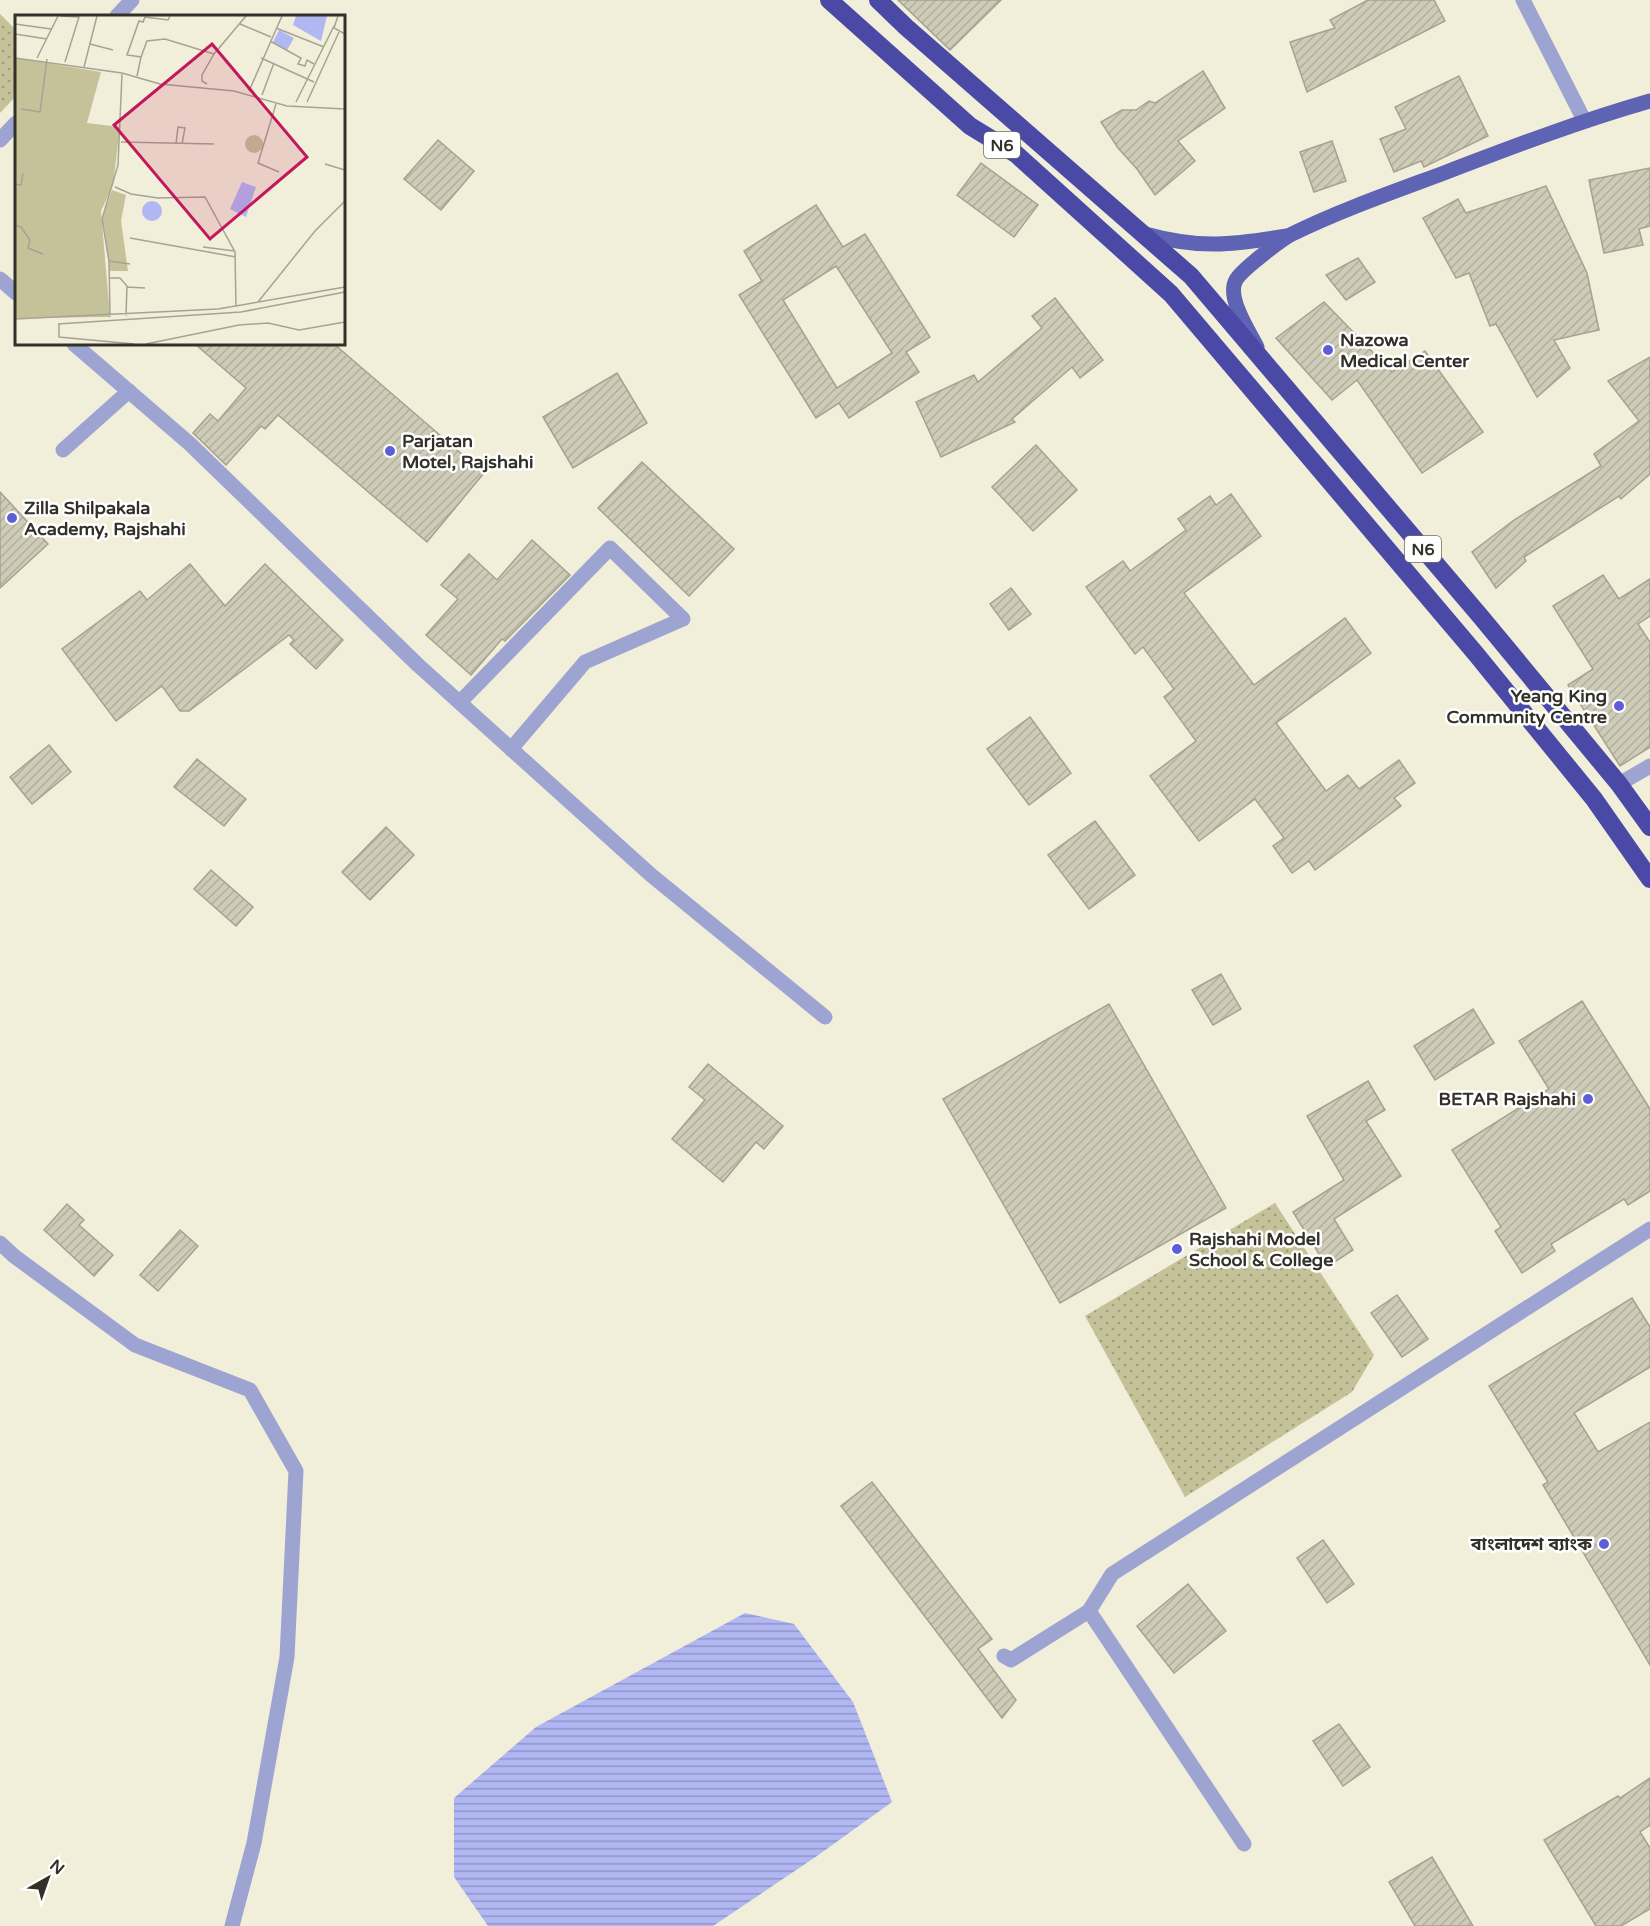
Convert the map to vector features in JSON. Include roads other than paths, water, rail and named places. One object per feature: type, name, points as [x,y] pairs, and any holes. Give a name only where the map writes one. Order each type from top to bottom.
[{"type":"highway","name":"N6","points":[[829,0],[970,126],[1016,154],[1171,294],[1491,672],[1594,799],[1650,879]]},
{"type":"highway","name":"N6","points":[[878,0],[1191,276],[1619,784],[1650,827]]},
{"type":"main road","points":[[1144,234],[1175,243],[1205,245],[1244,243],[1290,235],[1356,207],[1584,120],[1650,101]]},
{"type":"main road","points":[[1261,357],[1236,304],[1232,290],[1236,279],[1254,262],[1290,235]]},
{"type":"street","points":[[118,15],[132,0]]},
{"type":"street","points":[[1523,0],[1584,120]]},
{"type":"street","points":[[0,140],[15,124]]},
{"type":"street","points":[[0,279],[15,292]]},
{"type":"street","points":[[76,345],[190,444],[410,657],[651,875],[825,1017]]},
{"type":"street","points":[[63,450],[129,391]]},
{"type":"street","points":[[460,702],[610,548],[682,619],[585,662],[512,749]]},
{"type":"street","points":[[1619,784],[1650,766]]},
{"type":"street","points":[[1004,1656],[1011,1660],[1089,1611],[1112,1574],[1650,1230]]},
{"type":"street","points":[[0,1243],[14,1256],[135,1345],[250,1390],[296,1471],[287,1657],[254,1843],[232,1926]]},
{"type":"street","points":[[1089,1611],[1244,1844]]},
{"type":"water","points":[[745,1613],[794,1624],[853,1702],[892,1802],[713,1926],[488,1926],[454,1877],[454,1798],[536,1727]]},
{"type":"place","name":"Nazowa Medical Center","points":[[1328,350]]},
{"type":"place","name":"Parjatan Motel, Rajshahi","points":[[390,451]]},
{"type":"place","name":"Zilla Shilpakala Academy, Rajshahi","points":[[12,518]]},
{"type":"place","name":"Yeang King Community Centre","points":[[1619,706]]},
{"type":"place","name":"BETAR Rajshahi","points":[[1588,1099]]},
{"type":"place","name":"Rajshahi Model School & College","points":[[1177,1249]]},
{"type":"place","name":"বাংলাদেশ ব্যাংক","points":[[1604,1544]]}]
